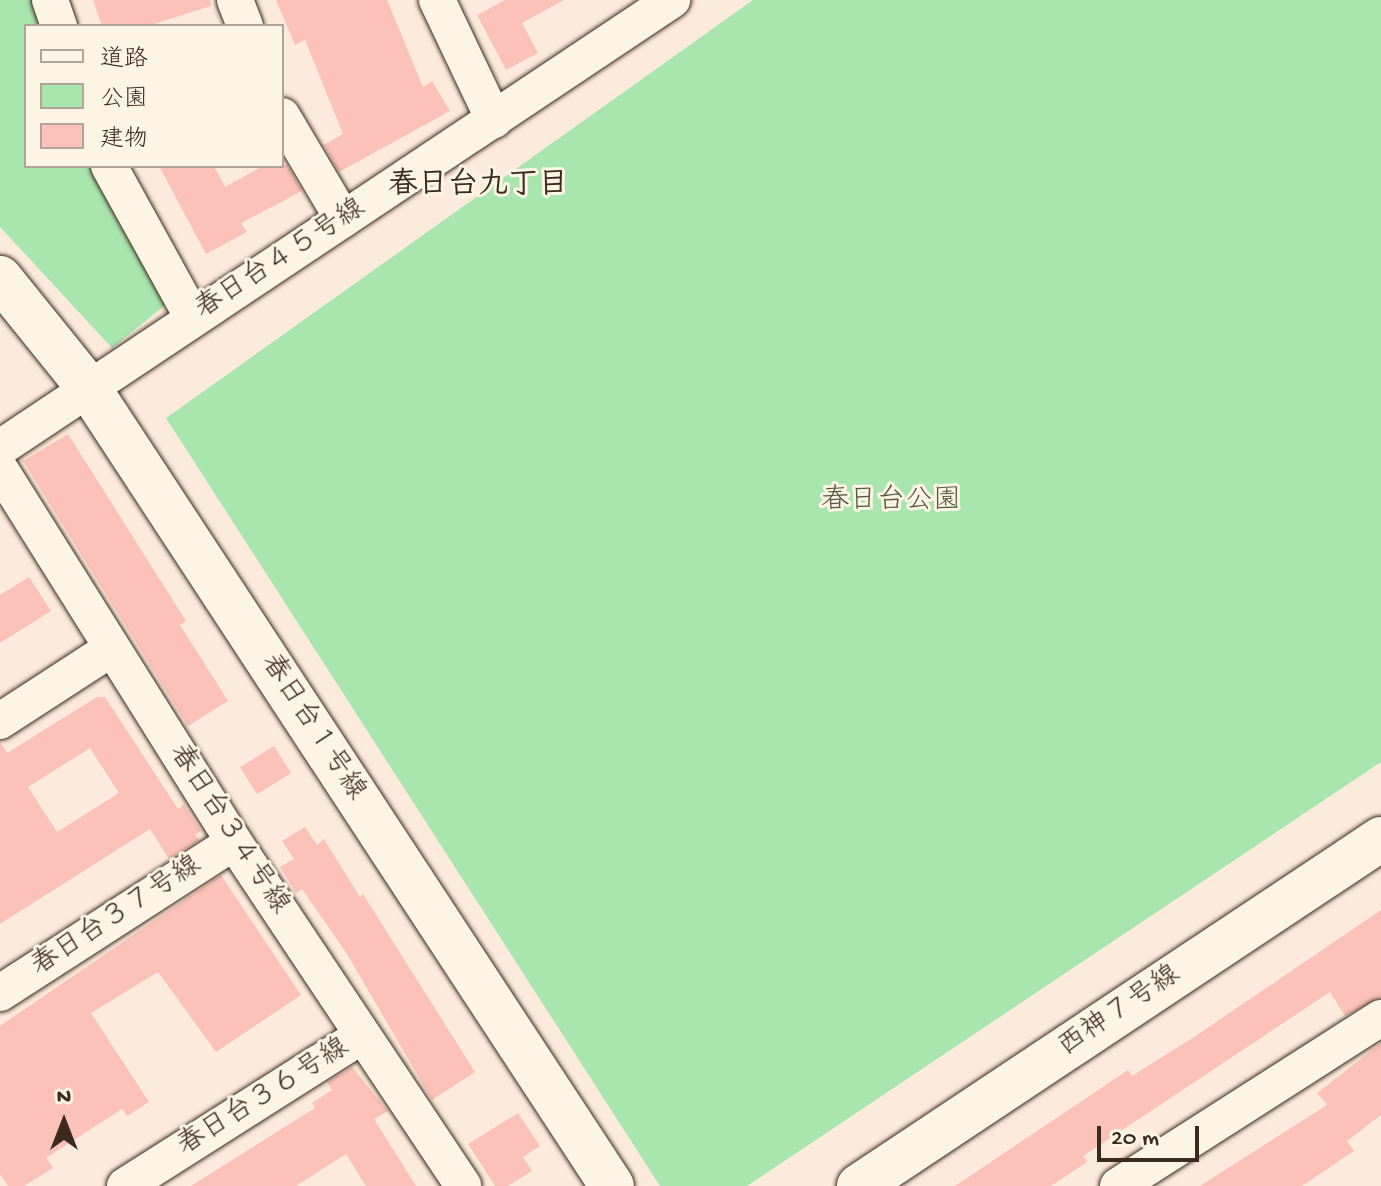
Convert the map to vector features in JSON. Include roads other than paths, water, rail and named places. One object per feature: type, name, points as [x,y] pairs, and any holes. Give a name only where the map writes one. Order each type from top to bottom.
[{"type":"street","points":[[50,0],[58,24]]},
{"type":"street","points":[[235,0],[244,24]]},
{"type":"street","points":[[437,0],[494,120]]},
{"type":"street","name":"春日台４５号線","points":[[0,448],[672,0]]},
{"type":"street","points":[[284,119],[343,219]]},
{"type":"street","points":[[110,168],[193,318]]},
{"type":"street","name":"春日台１号線","points":[[0,278],[88,387],[612,1186]]},
{"type":"street","name":"春日台３４号線","points":[[0,469],[234,842],[463,1186]]},
{"type":"street","points":[[0,721],[111,649]]},
{"type":"street","name":"西神７号線","points":[[859,1186],[1381,839]]},
{"type":"street","name":"春日台３７号線","points":[[0,993],[234,842]]},
{"type":"street","points":[[1118,1186],[1381,1018]]},
{"type":"street","name":"春日台３６号線","points":[[125,1186],[361,1036]]},
{"type":"district","name":"春日台九丁目","points":[[478,187]]},
{"type":"park label","name":"春日台公園","points":[[891,502]]}]
